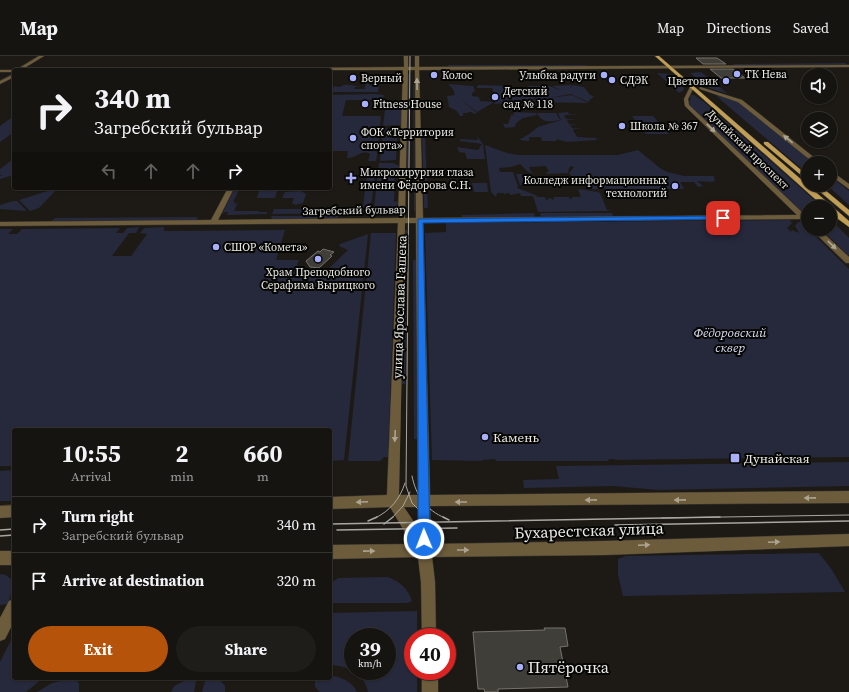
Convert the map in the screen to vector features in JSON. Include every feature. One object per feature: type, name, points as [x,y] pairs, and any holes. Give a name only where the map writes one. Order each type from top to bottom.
[{"type":"main road","name":"Дунайский проспект","points":[[657,56],[820,200]]},
{"type":"main road","name":"Дунайский проспект","points":[[664,56],[754,133]]},
{"type":"main road","name":"Дунайский проспект","points":[[760,138],[801,173]]},
{"type":"main road","points":[[823,192],[849,214]]},
{"type":"main road","name":"Дунайский проспект","points":[[837,215],[849,225]]},
{"type":"street","points":[[21,68],[42,56]]},
{"type":"street","points":[[25,68],[46,56]]},
{"type":"street","name":"улица Ярослава Гашека","points":[[406,56],[393,501],[424,550]]},
{"type":"street","name":"улица Ярослава Гашека","points":[[417,56],[424,550],[428,582],[429,628]]},
{"type":"street","points":[[332,70],[849,67]]},
{"type":"street","points":[[332,71],[406,69]]},
{"type":"street","points":[[0,72],[12,73]]},
{"type":"street","points":[[0,82],[12,74]]},
{"type":"street","name":"Дунайский проспект","points":[[692,87],[686,99],[687,105],[801,215]]},
{"type":"street","name":"Дунайский проспект","points":[[702,88],[740,101],[809,156]]},
{"type":"street","points":[[837,178],[849,187]]},
{"type":"street","points":[[213,223],[230,190]]},
{"type":"street","name":"Загребский бульвар","points":[[0,224],[801,220]]},
{"type":"street","points":[[822,236],[849,261]]},
{"type":"street","name":"Бухарестская улица","points":[[332,503],[393,501],[849,497]]},
{"type":"street","points":[[0,512],[12,512]]},
{"type":"street","name":"Бухарестская улица","points":[[332,552],[605,548],[849,540]]},
{"type":"street","points":[[0,558],[12,558]]},
{"type":"street","points":[[0,634],[12,610]]},
{"type":"street","points":[[430,680],[430,692]]},
{"type":"green space","points":[[845,63],[848,65],[735,66],[733,64]]},
{"type":"green space","points":[[448,65],[586,65],[588,67],[448,67]]},
{"type":"green space","points":[[130,67],[129,68],[62,68]]},
{"type":"green space","points":[[701,72],[728,94],[709,88],[690,73]]},
{"type":"green space","points":[[657,73],[669,74],[684,88],[683,91],[679,93]]},
{"type":"green space","points":[[408,74],[408,182],[406,182]]},
{"type":"green space","points":[[366,82],[369,82],[369,85],[379,85],[378,92],[332,92],[332,88],[334,88],[332,86],[340,87],[348,85],[363,87],[355,87],[354,89],[365,89]]},
{"type":"green space","points":[[448,84],[473,86],[475,91],[472,93],[472,96],[479,97],[480,101],[494,102],[477,112],[459,98],[477,113],[473,114],[472,112],[468,112],[463,113],[463,116],[460,116],[457,111],[449,107],[447,96],[455,95],[453,89]]},
{"type":"green space","points":[[414,85],[415,211],[414,211]]},
{"type":"green space","points":[[479,85],[508,86],[511,87],[512,91],[541,91],[545,88],[528,88],[528,86],[548,86],[530,102],[494,104],[496,101],[492,88],[477,88]]},
{"type":"green space","points":[[571,85],[572,88],[572,85],[584,87],[590,95],[594,96],[588,102],[571,94],[549,98],[572,95],[588,103],[532,102],[540,99],[533,101],[549,86],[563,91],[552,86]]},
{"type":"green space","name":"ФОК «Территория спорта»","points":[[332,95],[384,95],[383,100],[346,100],[342,116],[381,117],[380,126],[378,127],[380,128],[378,149],[376,149],[378,150],[376,161],[368,161],[370,154],[367,153],[361,153],[347,158],[348,151],[332,151]]},
{"type":"green space","points":[[691,95],[694,95],[704,102],[801,188],[801,192],[805,192],[814,200],[801,200],[801,211],[689,105]]},
{"type":"green space","points":[[716,95],[737,101],[805,156],[801,156],[801,168]]},
{"type":"green space","points":[[386,102],[401,102],[401,125],[383,126]]},
{"type":"green space","points":[[513,112],[536,113],[537,115],[523,118],[516,123],[515,127],[505,128],[503,124],[508,124],[511,115],[521,118],[512,115],[515,113]]},
{"type":"green space","points":[[568,112],[569,114],[580,114],[564,115],[566,119],[577,120],[567,120],[569,124],[580,125],[570,125],[572,128],[583,129],[573,129],[577,137],[596,138],[597,140],[567,142],[556,139],[557,141],[542,141],[541,137],[529,137],[529,141],[519,140],[538,127],[561,120],[558,113]]},
{"type":"green space","points":[[537,113],[556,113],[560,120],[546,121],[541,119]]},
{"type":"green space","points":[[632,116],[653,116],[669,134],[646,134]]},
{"type":"green space","points":[[12,117],[12,133],[0,142],[0,126]]},
{"type":"green space","points":[[383,128],[400,129],[400,137],[397,139],[396,160],[380,161]]},
{"type":"green space","points":[[422,136],[425,136],[428,208],[424,208]]},
{"type":"green space","points":[[477,136],[483,144],[485,159],[467,159],[465,153],[459,152],[457,147],[478,150],[482,144],[460,141],[460,139],[478,140]]},
{"type":"green space","points":[[485,145],[507,153],[519,155],[618,155],[638,150],[667,172],[684,176],[714,176],[715,181],[697,181],[703,186],[698,187],[694,182],[680,182],[684,189],[592,189],[575,183],[573,179],[579,179],[577,176],[571,176],[569,173],[574,167],[571,166],[568,173],[547,174],[546,172],[549,172],[546,166],[529,167],[531,172],[534,174],[528,172],[520,164],[511,167],[499,168],[500,172],[513,172],[518,186],[517,188],[538,196],[535,197],[545,197],[546,200],[549,199],[548,197],[554,200],[553,197],[569,197],[572,199],[572,197],[581,197],[578,189],[598,192],[600,193],[607,210],[611,211],[538,212],[533,196],[521,196],[520,193],[511,195],[506,193],[506,195],[504,193],[497,193],[496,197],[491,192]]},
{"type":"green space","points":[[12,160],[12,176],[0,179],[0,176],[3,175],[0,175],[0,169]]},
{"type":"green space","points":[[379,163],[393,163],[399,166],[399,168],[396,168],[395,170],[390,170],[395,171],[394,202],[398,201],[397,209],[374,209]]},
{"type":"green space","points":[[368,169],[376,169],[370,213],[272,214],[274,209],[352,209],[352,212],[362,212]]},
{"type":"green space","points":[[516,174],[530,174],[535,186],[520,185]]},
{"type":"green space","points":[[837,182],[849,191],[849,205],[835,192],[837,192]]},
{"type":"green space","points":[[472,183],[487,183],[488,192],[474,192]]},
{"type":"green space","points":[[51,190],[56,190],[39,208],[30,211],[19,200]]},
{"type":"green space","points":[[234,190],[239,190],[233,202],[235,202],[234,205],[238,202],[234,211],[267,212],[267,214],[227,215],[228,212],[225,212],[222,214]]},
{"type":"green space","points":[[259,190],[277,190],[275,198],[257,198]]},
{"type":"green space","points":[[301,191],[306,194],[303,203],[295,205],[292,203],[294,198],[282,198],[285,192]]},
{"type":"green space","points":[[17,201],[27,211],[0,209],[0,205]]},
{"type":"green space","points":[[534,213],[535,217],[462,217],[462,215]]},
{"type":"green space","points":[[540,213],[612,213],[613,216],[541,217]]},
{"type":"green space","points":[[271,216],[338,216],[337,219],[272,219]]},
{"type":"green space","points":[[198,217],[196,220],[52,221],[55,218]]},
{"type":"green space","name":"Фёдоровский сквер","points":[[790,220],[792,223],[787,228],[791,232],[792,230],[799,233],[795,226],[798,222],[801,222],[801,236],[815,236],[849,269],[849,457],[609,459],[608,461],[496,461],[495,459],[482,461],[432,460],[425,233],[446,232],[446,223]]},
{"type":"green space","points":[[837,226],[849,238],[849,256],[828,236],[837,236]]},
{"type":"green space","points":[[139,227],[136,233],[129,233],[112,256],[131,256],[147,234],[140,233],[144,228],[164,227],[164,231],[285,230],[276,260],[299,260],[297,265],[303,268],[302,269],[320,273],[324,269],[327,270],[348,250],[339,246],[340,244],[368,234],[344,460],[332,461],[332,428],[12,428],[12,466],[0,466],[0,229],[13,229],[8,234],[17,234],[22,229],[120,228],[116,233],[123,233],[127,228]]},
{"type":"green space","points":[[405,230],[407,230],[405,384],[402,384]]},
{"type":"green space","points":[[371,233],[396,233],[388,457],[384,457],[380,461],[348,461]]},
{"type":"green space","points":[[413,260],[416,260],[418,439],[414,439]]},
{"type":"green space","points":[[849,462],[849,486],[658,490],[614,486],[524,488],[523,480],[559,479],[556,466]]},
{"type":"green space","points":[[12,470],[12,501],[0,501],[0,471]]},
{"type":"green space","points":[[819,553],[832,570],[845,592],[623,596],[618,575],[618,559],[626,556]]},
{"type":"green space","points":[[0,574],[6,575],[12,580],[12,591],[8,604],[0,605]]},
{"type":"green space","points":[[338,578],[391,578],[403,586],[409,593],[412,601],[407,603],[332,603],[332,582]]},
{"type":"green space","points":[[417,611],[417,628],[404,628],[404,680],[417,680],[417,692],[368,692],[362,680],[396,680],[396,628],[344,628],[344,668],[332,665],[332,613]]},
{"type":"green space","points":[[12,638],[12,680],[41,680],[26,692],[0,692],[0,662]]},
{"type":"green space","points":[[332,676],[346,680],[355,688],[357,692],[320,692],[315,687],[315,680],[332,680]]},
{"type":"green space","points":[[65,680],[77,680],[79,683],[79,692],[37,692],[52,683]]},
{"type":"green space","points":[[184,681],[196,681],[194,692],[171,692],[174,686]]},
{"type":"green space","points":[[205,681],[221,681],[225,686],[225,692],[202,692]]},
{"type":"building","points":[[696,58],[717,58],[726,64],[703,64]]},
{"type":"building","points":[[710,69],[733,69],[745,78],[721,78]]},
{"type":"building","name":"Храм Преподобного Серафима Вырицкого","points":[[323,249],[334,252],[330,255],[332,256],[319,268],[310,267],[306,261],[318,251],[320,252]]},
{"type":"building","name":"Пятёрочка","points":[[544,628],[565,628],[568,646],[560,647],[568,687],[498,689],[498,692],[485,692],[484,689],[478,689],[473,632],[545,630]]},
{"type":"tram line","points":[[409,494],[406,486],[410,56]]},
{"type":"tram line","points":[[412,476],[416,490],[423,502],[432,511],[445,518]]},
{"type":"tram line","points":[[376,518],[394,504],[405,483]]},
{"type":"tram line","points":[[393,517],[403,506],[409,494]]},
{"type":"tram line","points":[[409,494],[412,503],[427,518]]},
{"type":"tram line","points":[[684,518],[849,515]]},
{"type":"tram line","points":[[385,523],[393,517]]},
{"type":"tram line","points":[[425,517],[433,522]]},
{"type":"tram line","points":[[684,518],[720,517]]},
{"type":"tram line","points":[[368,521],[376,518]]},
{"type":"tram line","points":[[445,518],[449,520]]},
{"type":"tram line","points":[[662,518],[684,518]]},
{"type":"tram line","points":[[433,522],[684,518]]},
{"type":"tram line","points":[[615,525],[849,521]]},
{"type":"tram line","points":[[385,523],[433,522]]},
{"type":"tram line","points":[[332,524],[385,523]]},
{"type":"tram line","points":[[337,530],[457,528]]},
{"type":"tram line","points":[[0,530],[12,529]]},
{"type":"tram line","points":[[0,536],[12,535]]},
{"type":"place","name":"ТК Нева","points":[[737,74]]},
{"type":"place","name":"Колос","points":[[434,75]]},
{"type":"place","name":"Улыбка радуги","points":[[604,75]]},
{"type":"place","name":"Верный","points":[[353,78]]},
{"type":"place","name":"СДЭК","points":[[612,80]]},
{"type":"place","name":"Цветовик","points":[[726,81]]},
{"type":"place","name":"Детский сад № 118","points":[[495,97]]},
{"type":"place","name":"Fitness House","points":[[365,104]]},
{"type":"place","name":"Школа № 367","points":[[622,126]]},
{"type":"place","name":"ФОК «Территория спорта»","points":[[353,138]]},
{"type":"place","name":"Микрохирургия глаза имени Фёдорова С.Н.","points":[[351,178]]},
{"type":"place","name":"Колледж информационных технологий","points":[[675,186]]},
{"type":"place","name":"СШОР «Комета»","points":[[216,247]]},
{"type":"place","name":"Храм Преподобного Серафима Вырицкого","points":[[318,259]]},
{"type":"place","name":"Камень","points":[[485,437]]},
{"type":"place","name":"Дунайская","points":[[735,458]]},
{"type":"place","name":"Пятёрочка","points":[[520,667]]},
{"type":"route","points":[[424,539],[420,221],[723,218]]}]
